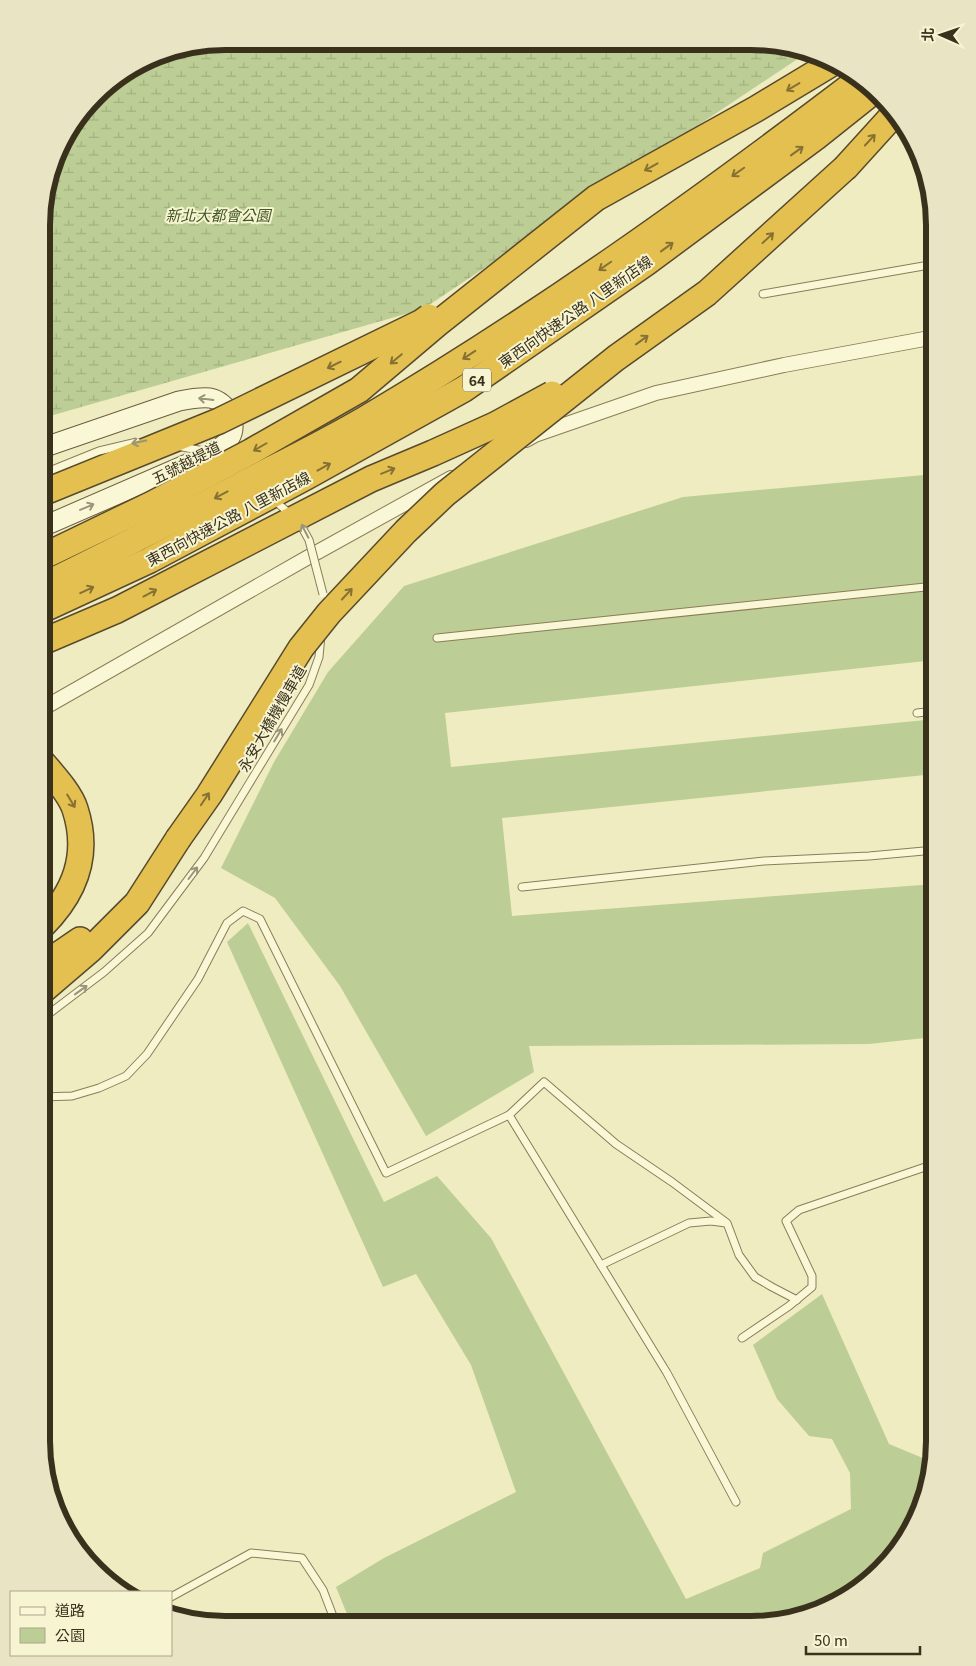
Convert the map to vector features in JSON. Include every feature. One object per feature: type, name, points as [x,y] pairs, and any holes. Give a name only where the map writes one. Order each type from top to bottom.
[{"type":"highway","points":[[50,490],[219,421],[422,322],[508,258],[596,198],[756,109],[826,67]]},
{"type":"highway","name":"東西向快速公路 八里新店線","points":[[50,582],[136,540],[337,434],[442,373],[597,272],[746,166],[854,84]]},
{"type":"highway","name":"東西向快速公路 八里新店線","points":[[50,606],[150,560],[306,477],[464,389],[654,257],[816,137],[868,95]]},
{"type":"highway","points":[[50,984],[91,949],[137,903],[209,794],[301,648],[329,613],[406,531],[445,494],[616,358],[714,286],[846,167],[890,119]]},
{"type":"highway","points":[[50,553],[152,504],[244,456],[359,390],[445,318],[596,198]]},
{"type":"highway","points":[[50,639],[117,610],[370,479],[495,425],[557,392],[600,365],[616,358]]},
{"type":"highway","points":[[50,771],[75,808],[81,845],[76,877],[60,906],[50,917]]},
{"type":"highway","points":[[50,960],[82,938],[141,875],[178,840]]},
{"type":"street","points":[[50,704],[409,501],[535,435],[656,394],[784,364],[926,339]]},
{"type":"street","name":"五號越堤道","points":[[50,445],[179,401],[196,398],[212,398],[226,406],[234,424],[230,438],[222,447],[208,455],[50,524]]},
{"type":"lane","points":[[763,294],[926,266]]},
{"type":"lane","points":[[50,471],[99,451],[146,440],[220,454],[234,467]]},
{"type":"lane","points":[[242,473],[257,486]]},
{"type":"lane","points":[[264,492],[301,523],[309,540],[323,594],[322,603]]},
{"type":"lane","points":[[437,638],[926,587]]},
{"type":"lane","name":"永安大橋機慢車道","points":[[50,1012],[104,972],[148,933],[204,858],[309,685],[319,657],[322,612]]},
{"type":"lane","points":[[917,712],[926,712]]},
{"type":"lane","points":[[522,887],[764,861],[869,856],[926,851]]},
{"type":"lane","points":[[50,1097],[72,1096],[99,1088],[126,1076],[147,1054],[198,979],[227,922],[243,911],[260,919],[386,1173],[509,1115],[544,1082],[616,1144],[672,1182],[727,1223],[739,1255],[755,1277],[797,1300]]},
{"type":"lane","points":[[509,1115],[667,1373],[736,1502]]},
{"type":"lane","points":[[742,1338],[797,1300],[812,1286],[812,1276],[786,1220],[799,1210],[926,1167]]},
{"type":"lane","points":[[601,1265],[689,1223],[711,1221],[727,1223]]},
{"type":"lane","points":[[172,1596],[251,1553],[302,1558],[323,1590],[333,1616]]},
{"type":"green space","name":"新北大都會公園","points":[[762,50],[800,57],[423,309],[50,416],[50,214],[53,191],[63,158],[73,138],[93,110],[119,86],[138,73],[158,63],[202,51]]},
{"type":"green space","points":[[926,475],[926,661],[445,713],[451,767],[926,720],[926,775],[502,818],[512,916],[926,885],[926,1038],[869,1044],[529,1046],[534,1072],[426,1136],[340,986],[275,898],[221,868],[274,762],[328,672],[404,586],[683,497]]},
{"type":"green space","points":[[248,923],[384,1202],[437,1176],[491,1238],[686,1599],[760,1568],[763,1553],[851,1509],[850,1473],[832,1439],[809,1436],[777,1399],[753,1345],[822,1294],[889,1444],[925,1459],[923,1475],[913,1508],[903,1528],[875,1565],[838,1593],[818,1603],[774,1615],[348,1616],[336,1587],[384,1558],[516,1492],[471,1365],[416,1274],[383,1287],[227,942]]}]
